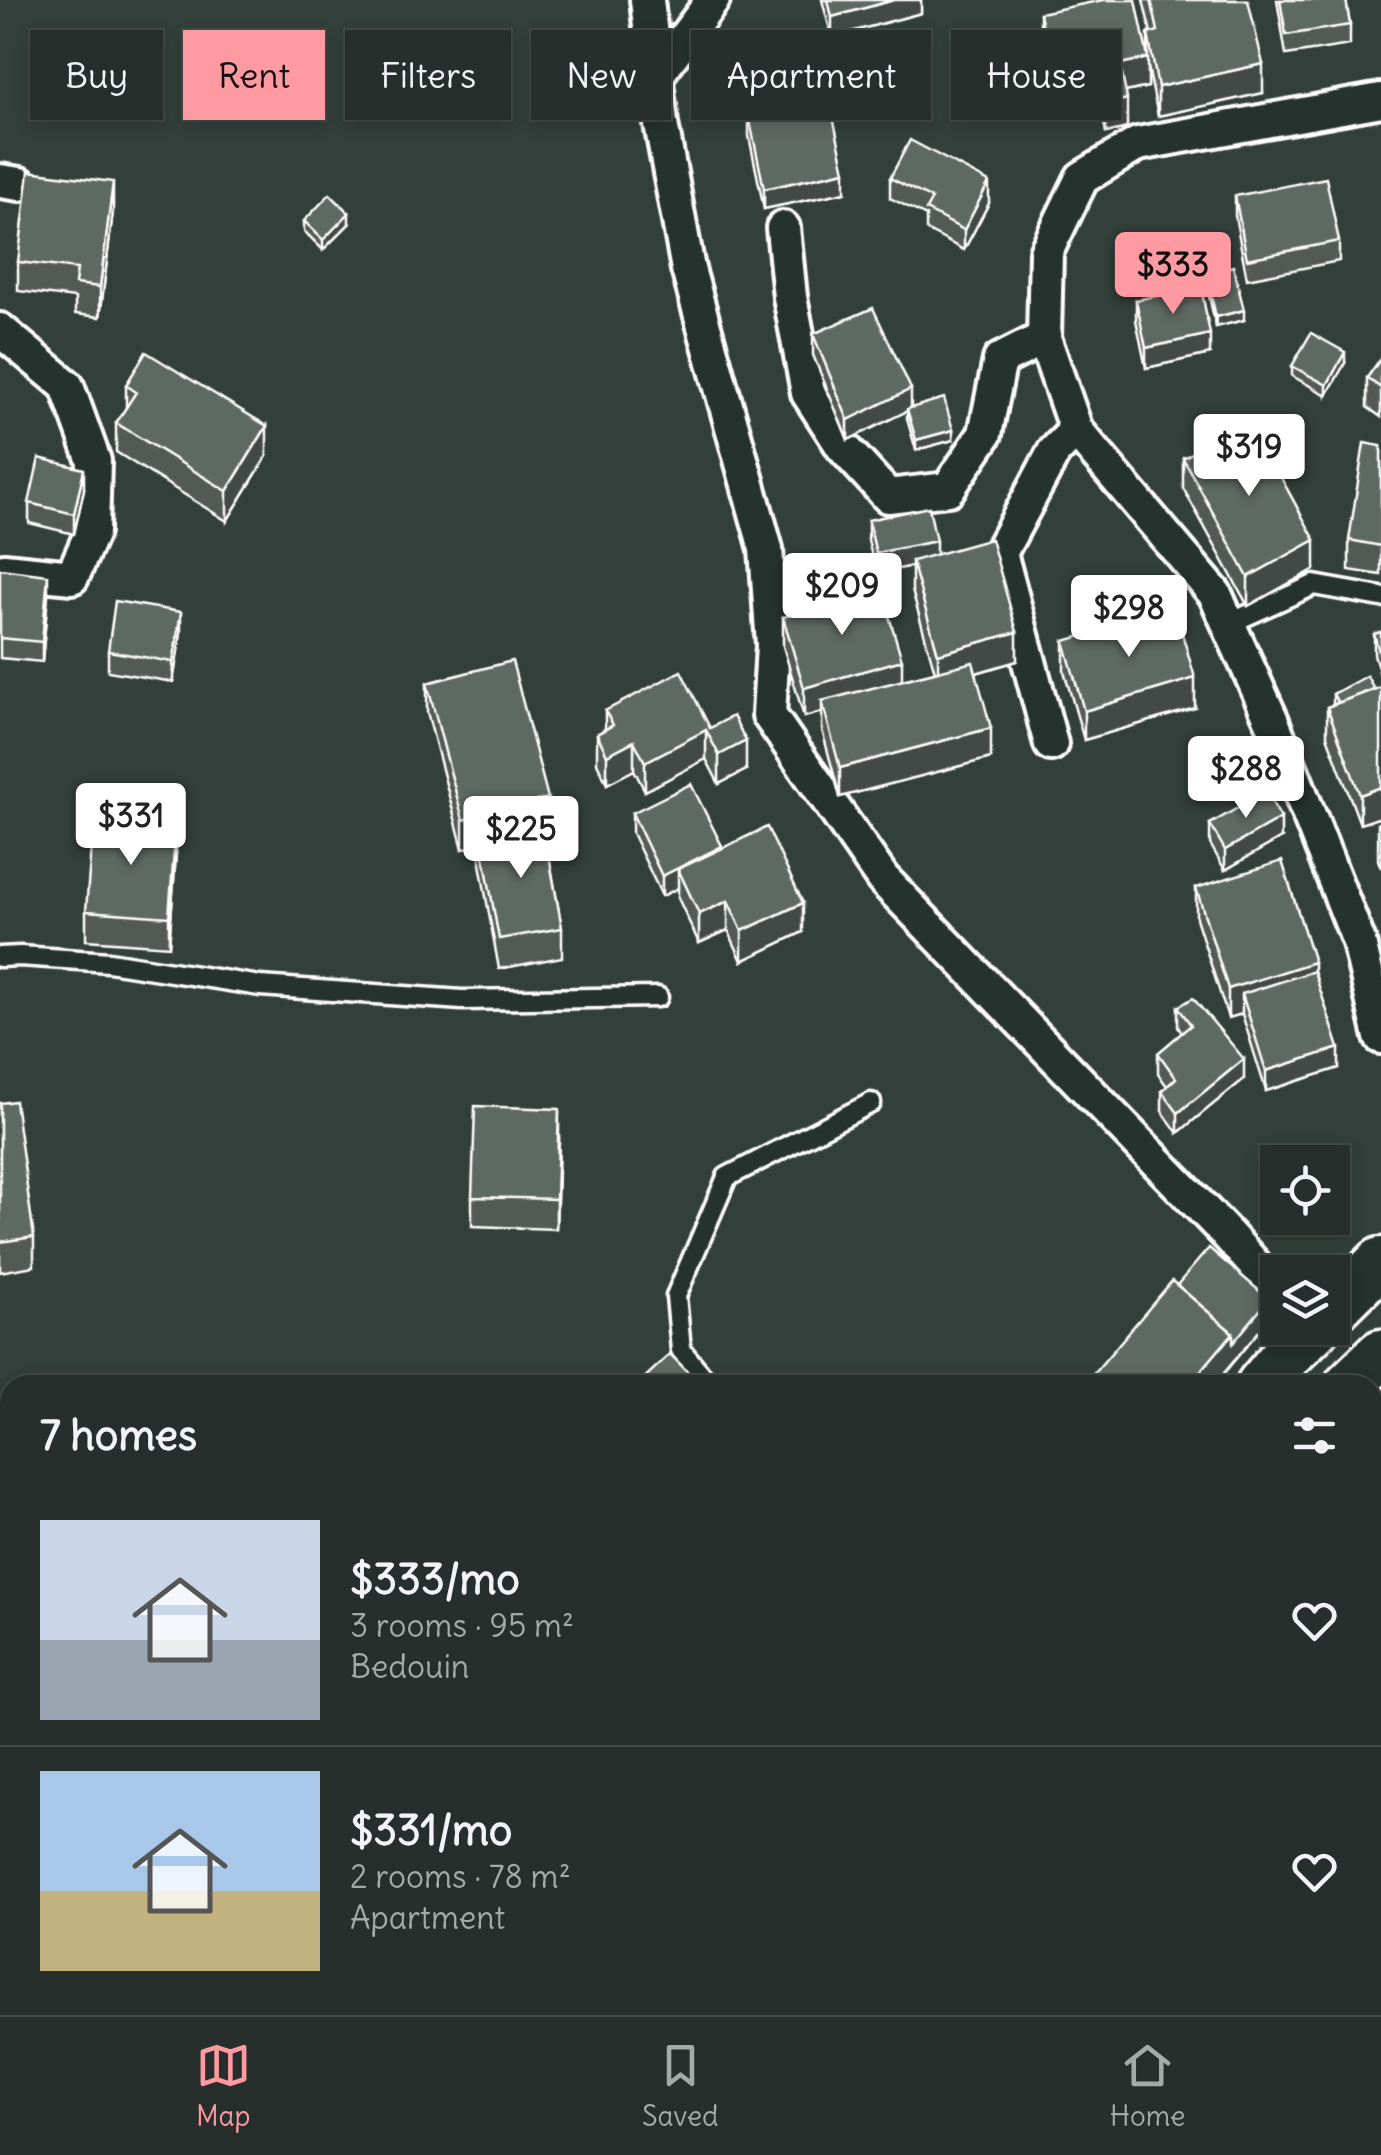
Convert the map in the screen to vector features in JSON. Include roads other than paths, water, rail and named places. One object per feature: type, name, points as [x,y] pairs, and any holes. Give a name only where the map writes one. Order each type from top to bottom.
[{"type":"main road","points":[[1350,1293],[1381,1262]]},
{"type":"main road","points":[[1270,1375],[1297,1345]]},
{"type":"main road","points":[[1359,1375],[1381,1354]]},
{"type":"street","points":[[647,0],[651,30]]},
{"type":"street","points":[[671,56],[714,0]]},
{"type":"street","points":[[1376,105],[1138,144],[1082,178],[1046,252],[1044,338],[1076,430],[1215,594],[1292,769],[1359,942],[1381,1037]]},
{"type":"street","points":[[660,120],[688,269],[766,548],[772,645],[769,715],[883,879],[1260,1271]]},
{"type":"street","points":[[783,228],[790,298],[808,394],[843,447],[888,496],[948,489],[985,434],[1000,360],[1044,338]]},
{"type":"street","points":[[0,330],[68,386],[94,461],[92,532],[72,577],[4,570]]},
{"type":"street","points":[[1051,744],[1000,553],[1054,452],[1076,430]]},
{"type":"lane","points":[[1228,624],[1314,585],[1381,596]]},
{"type":"lane","points":[[0,958],[109,962],[260,986],[462,1000],[658,997]]},
{"type":"lane","points":[[702,1375],[681,1350],[676,1296],[727,1176],[871,1103]]}]
